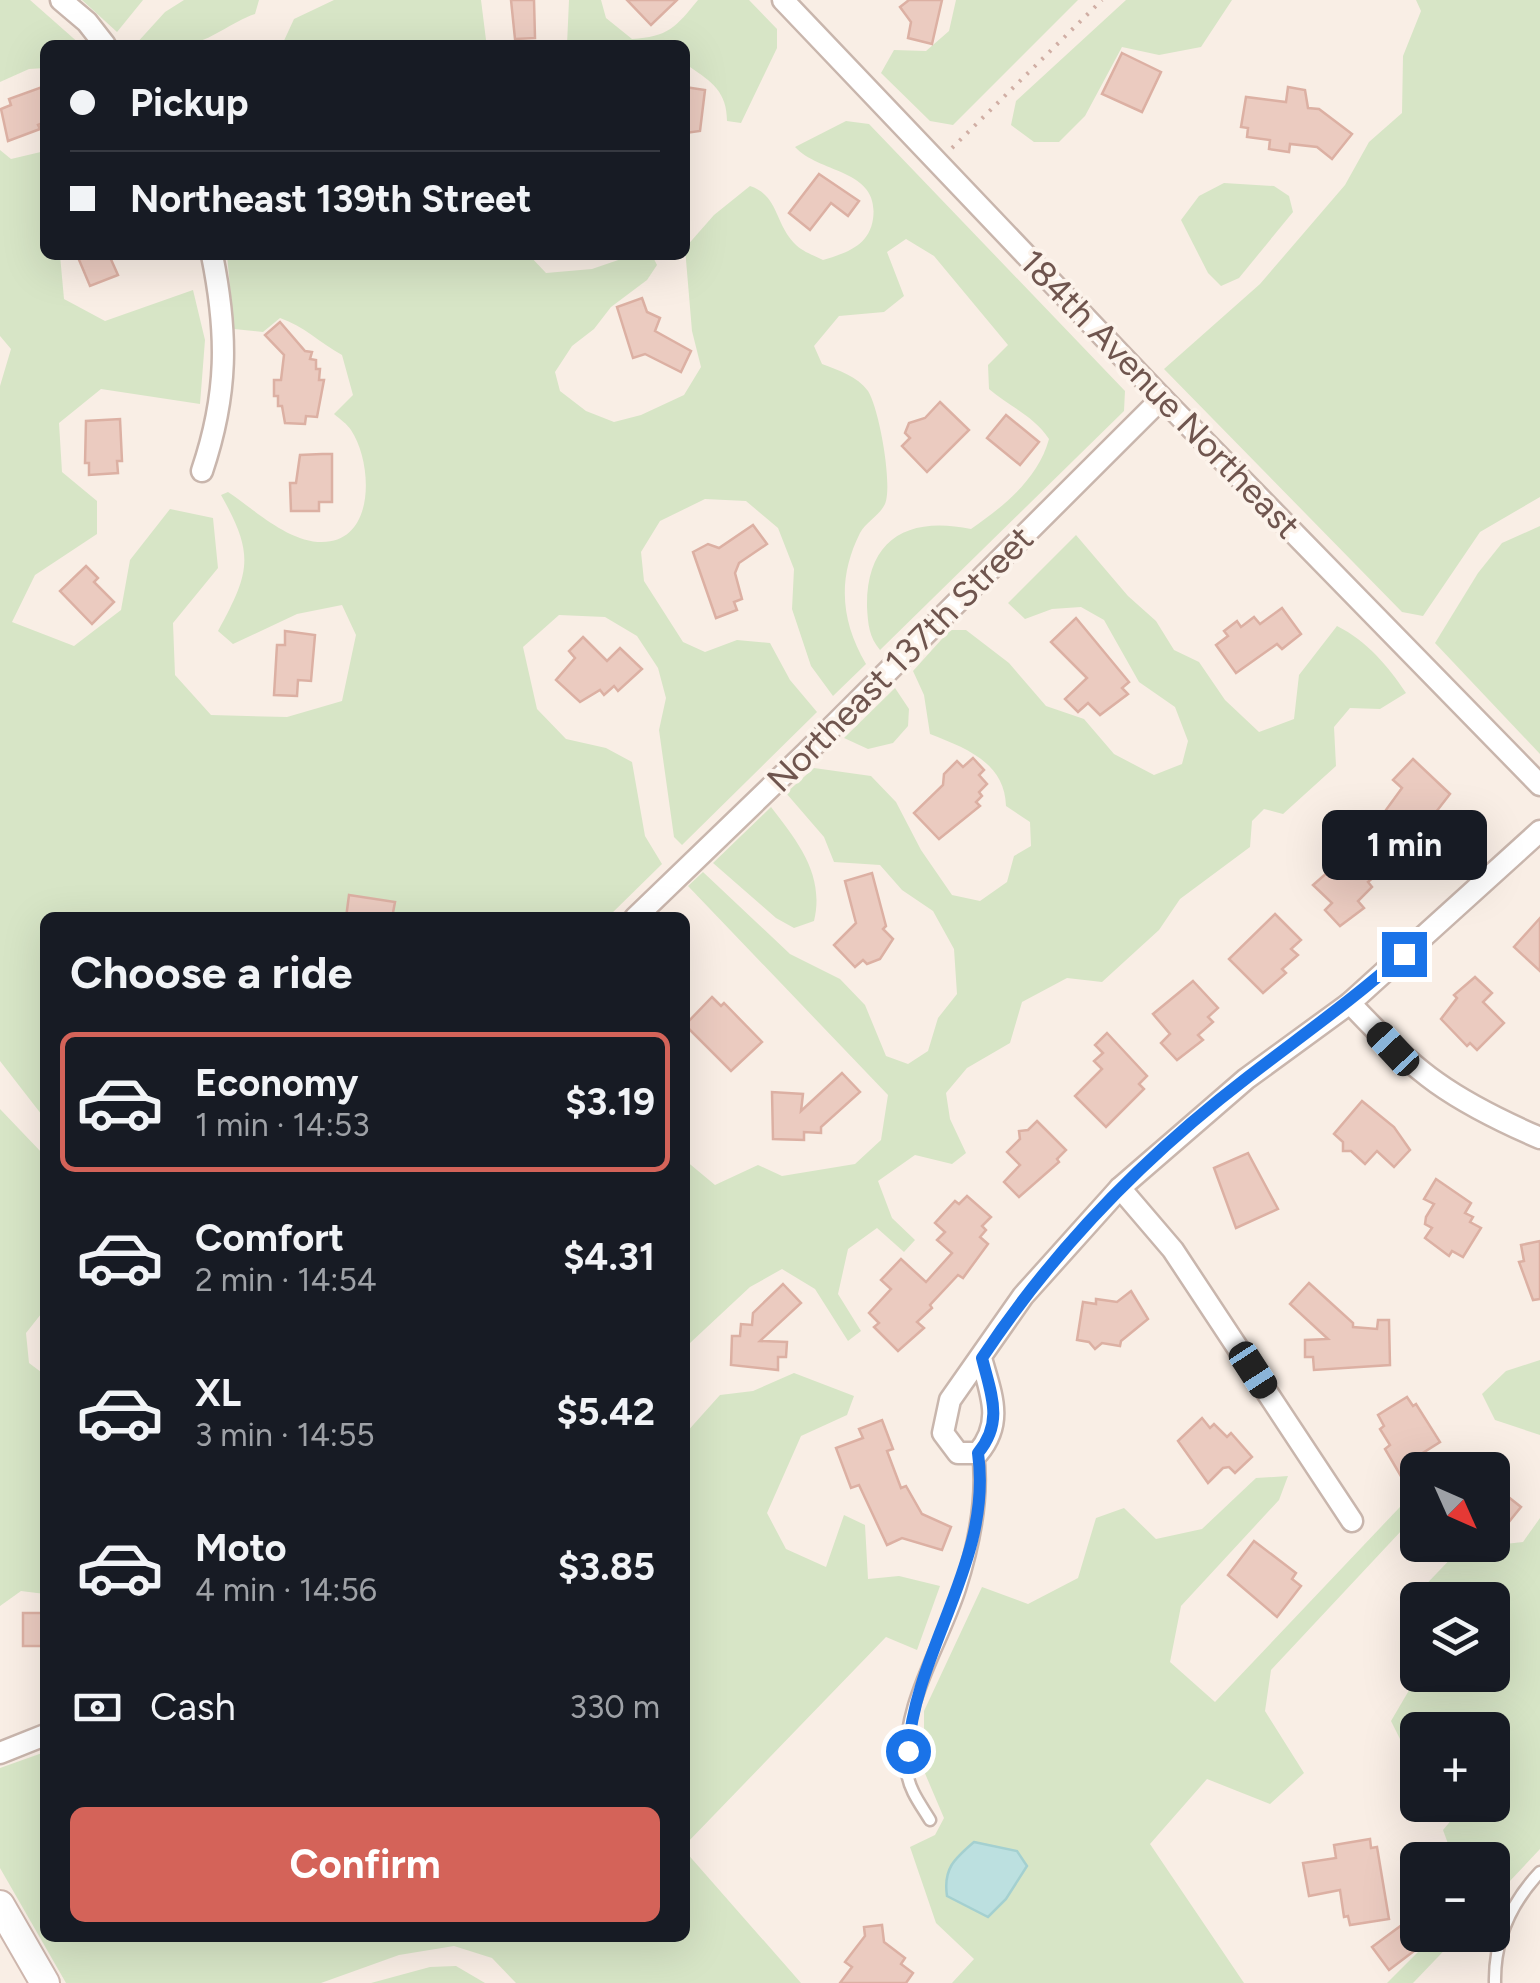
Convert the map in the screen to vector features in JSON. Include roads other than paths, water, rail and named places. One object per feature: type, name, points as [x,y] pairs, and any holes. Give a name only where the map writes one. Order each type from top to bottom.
[{"type":"main road","points":[[0,1905],[45,1983]]},
{"type":"street","points":[[61,0],[101,40]]},
{"type":"street","name":"184th Avenue Northeast","points":[[783,0],[1162,398],[1540,786]]},
{"type":"street","points":[[202,471],[218,421],[224,384],[223,312],[213,260]]},
{"type":"street","name":"Northeast 137th Street","points":[[640,912],[806,753],[1162,398]]},
{"type":"street","points":[[982,1358],[996,1412],[992,1437],[978,1453],[958,1453],[944,1433],[950,1400],[1023,1296],[1120,1188],[1246,1078],[1350,1003],[1540,831]]},
{"type":"street","points":[[1350,1003],[1430,1081],[1476,1110],[1540,1138]]},
{"type":"street","points":[[1120,1188],[1173,1250],[1352,1520]]},
{"type":"street","points":[[0,1752],[40,1737]]},
{"type":"lane","points":[[930,1820],[913,1793],[907,1771],[910,1730],[918,1691],[960,1589],[979,1511],[978,1453]]},
{"type":"lane","points":[[1495,1983],[1502,1927],[1521,1892],[1540,1872]]},
{"type":"water","points":[[974,1842],[1017,1851],[1027,1866],[1006,1899],[988,1917],[947,1896],[951,1865]]}]
